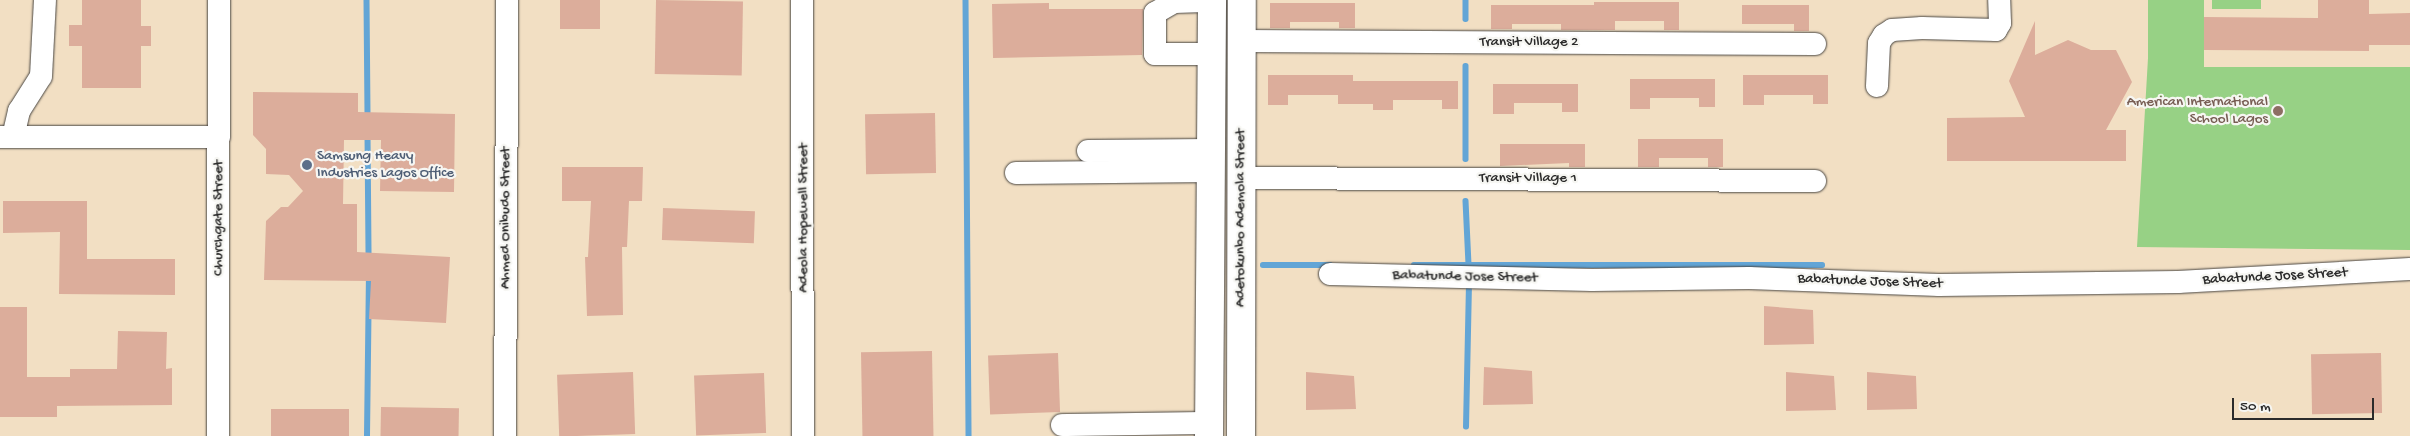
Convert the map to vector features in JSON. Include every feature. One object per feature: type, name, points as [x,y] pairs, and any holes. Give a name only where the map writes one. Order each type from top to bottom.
[{"type":"main road","name":"Adetokunbo Ademola Street","points":[[1240,436],[1242,0]]},
{"type":"main road","name":"Adetokunbo Ademola Street","points":[[1209,430],[1212,1]]},
{"type":"street","points":[[45,0],[41,76],[19,111],[6,137],[220,137]]},
{"type":"street","name":"Churchgate Street","points":[[218,436],[219,0]]},
{"type":"street","name":"Ahmed Onibudo Street","points":[[505,436],[507,0]]},
{"type":"street","name":"Adeola Hopewell Street","points":[[802,0],[803,436]]},
{"type":"street","points":[[1877,86],[1879,43],[1892,30],[1922,28],[1996,30],[2000,22],[1999,0]]},
{"type":"street","points":[[1211,54],[1155,54],[1156,13],[1174,2],[1212,1]]},
{"type":"street","name":"Transit Village 2","points":[[1242,41],[1815,44]]},
{"type":"street","points":[[1088,151],[1210,161]]},
{"type":"street","points":[[1016,172],[1210,161]]},
{"type":"street","name":"Transit Village 1","points":[[1240,178],[1815,181]]},
{"type":"street","name":"Babatunde Jose Street","points":[[1330,274],[1592,280],[1759,278],[1939,285],[2178,282],[2410,269]]},
{"type":"street","points":[[1062,425],[1209,430]]},
{"type":"green space","name":"American International School Lagos","points":[[2148,0],[2204,0],[2204,67],[2410,67],[2410,250],[2137,247],[2148,58]]},
{"type":"green space","points":[[2212,0],[2261,0],[2261,9],[2212,9]]},
{"type":"building","points":[[82,0],[141,0],[141,26],[151,26],[151,46],[141,46],[141,88],[82,88],[82,46],[69,46],[69,25],[82,25]]},
{"type":"building","points":[[560,0],[600,0],[600,29],[560,29]]},
{"type":"building","points":[[656,0],[743,2],[742,76],[655,74]]},
{"type":"building","points":[[2318,0],[2369,0],[2369,14],[2410,13],[2410,45],[2369,45],[2369,51],[2204,50],[2204,17],[2318,18]]},
{"type":"building","points":[[1594,2],[1679,2],[1679,30],[1664,30],[1664,21],[1615,21],[1615,30],[1561,30],[1561,24],[1512,24],[1512,29],[1491,29],[1491,5],[1594,5]]},
{"type":"building","points":[[1049,3],[1049,9],[1143,9],[1142,55],[993,58],[992,4]]},
{"type":"building","points":[[1270,3],[1355,3],[1355,28],[1339,28],[1339,22],[1290,22],[1290,28],[1270,28]]},
{"type":"building","points":[[1742,5],[1809,5],[1809,31],[1794,31],[1794,24],[1742,24]]},
{"type":"building","points":[[2035,21],[2035,55],[2068,40],[2091,50],[2116,50],[2132,82],[2106,130],[2126,130],[2126,161],[1947,161],[1947,118],[2025,117],[2009,81]]},
{"type":"building","points":[[1268,75],[1353,75],[1353,81],[1458,81],[1458,109],[1442,109],[1442,100],[1393,100],[1393,110],[1373,110],[1373,104],[1338,104],[1338,95],[1288,95],[1288,105],[1268,105]]},
{"type":"building","points":[[1743,75],[1828,75],[1828,104],[1813,104],[1813,95],[1764,95],[1764,105],[1743,105]]},
{"type":"building","points":[[1630,79],[1715,79],[1715,107],[1699,107],[1699,98],[1650,98],[1650,109],[1630,109]]},
{"type":"building","points":[[1493,84],[1578,84],[1578,112],[1562,112],[1562,103],[1514,103],[1514,114],[1493,114]]},
{"type":"building","points":[[253,92],[358,93],[358,112],[455,114],[454,192],[380,191],[381,140],[344,140],[343,204],[357,204],[357,252],[450,257],[446,323],[369,319],[371,281],[264,280],[266,221],[281,207],[288,207],[303,191],[289,175],[266,174],[266,149],[253,135]]},
{"type":"building","points":[[935,113],[936,173],[866,174],[865,114]]},
{"type":"building","points":[[1638,139],[1723,139],[1723,167],[1708,167],[1708,158],[1659,158],[1659,167],[1638,167]]},
{"type":"building","points":[[1500,144],[1585,144],[1585,167],[1569,167],[1569,163],[1500,166]]},
{"type":"building","points":[[562,167],[643,167],[642,201],[629,201],[627,247],[622,247],[623,315],[587,316],[585,257],[588,257],[591,201],[562,201]]},
{"type":"building","points":[[3,201],[87,201],[87,259],[175,259],[175,295],[59,294],[60,232],[3,233]]},
{"type":"building","points":[[663,208],[755,211],[754,243],[662,240]]},
{"type":"building","points":[[1764,306],[1813,310],[1814,344],[1764,345]]},
{"type":"building","points":[[0,307],[27,307],[27,377],[70,377],[70,369],[117,369],[118,331],[167,332],[166,369],[172,368],[172,405],[57,406],[57,417],[0,417]]},
{"type":"building","points":[[932,351],[933,436],[862,436],[861,352]]},
{"type":"building","points":[[1058,353],[1060,412],[990,414],[988,355]]},
{"type":"building","points":[[2381,353],[2382,413],[2312,414],[2311,354]]},
{"type":"building","points":[[1484,367],[1532,371],[1533,404],[1483,405]]},
{"type":"building","points":[[633,372],[635,434],[559,436],[557,375]]},
{"type":"building","points":[[1306,372],[1354,376],[1356,409],[1306,410]]},
{"type":"building","points":[[1786,372],[1834,376],[1836,410],[1786,411]]},
{"type":"building","points":[[1867,372],[1916,376],[1917,409],[1867,410]]},
{"type":"building","points":[[764,373],[766,433],[696,435],[694,375]]},
{"type":"building","points":[[381,407],[459,408],[459,436],[380,436]]},
{"type":"building","points":[[271,409],[349,409],[349,436],[271,436]]},
{"type":"waterway","points":[[367,0],[368,118]]},
{"type":"waterway","points":[[966,0],[969,436]]},
{"type":"waterway","points":[[1466,0],[1466,19]]},
{"type":"waterway","points":[[1466,66],[1466,159]]},
{"type":"waterway","points":[[368,135],[369,260]]},
{"type":"waterway","points":[[1466,201],[1469,265]]},
{"type":"waterway","points":[[1263,265],[1330,265]]},
{"type":"waterway","points":[[1414,265],[1822,265]]},
{"type":"waterway","points":[[367,436],[369,275]]},
{"type":"waterway","points":[[1466,427],[1469,288]]},
{"type":"place","name":"American International School Lagos","points":[[2278,111]]},
{"type":"place","name":"Samsung Heavy Industries Lagos Office","points":[[307,165]]}]
